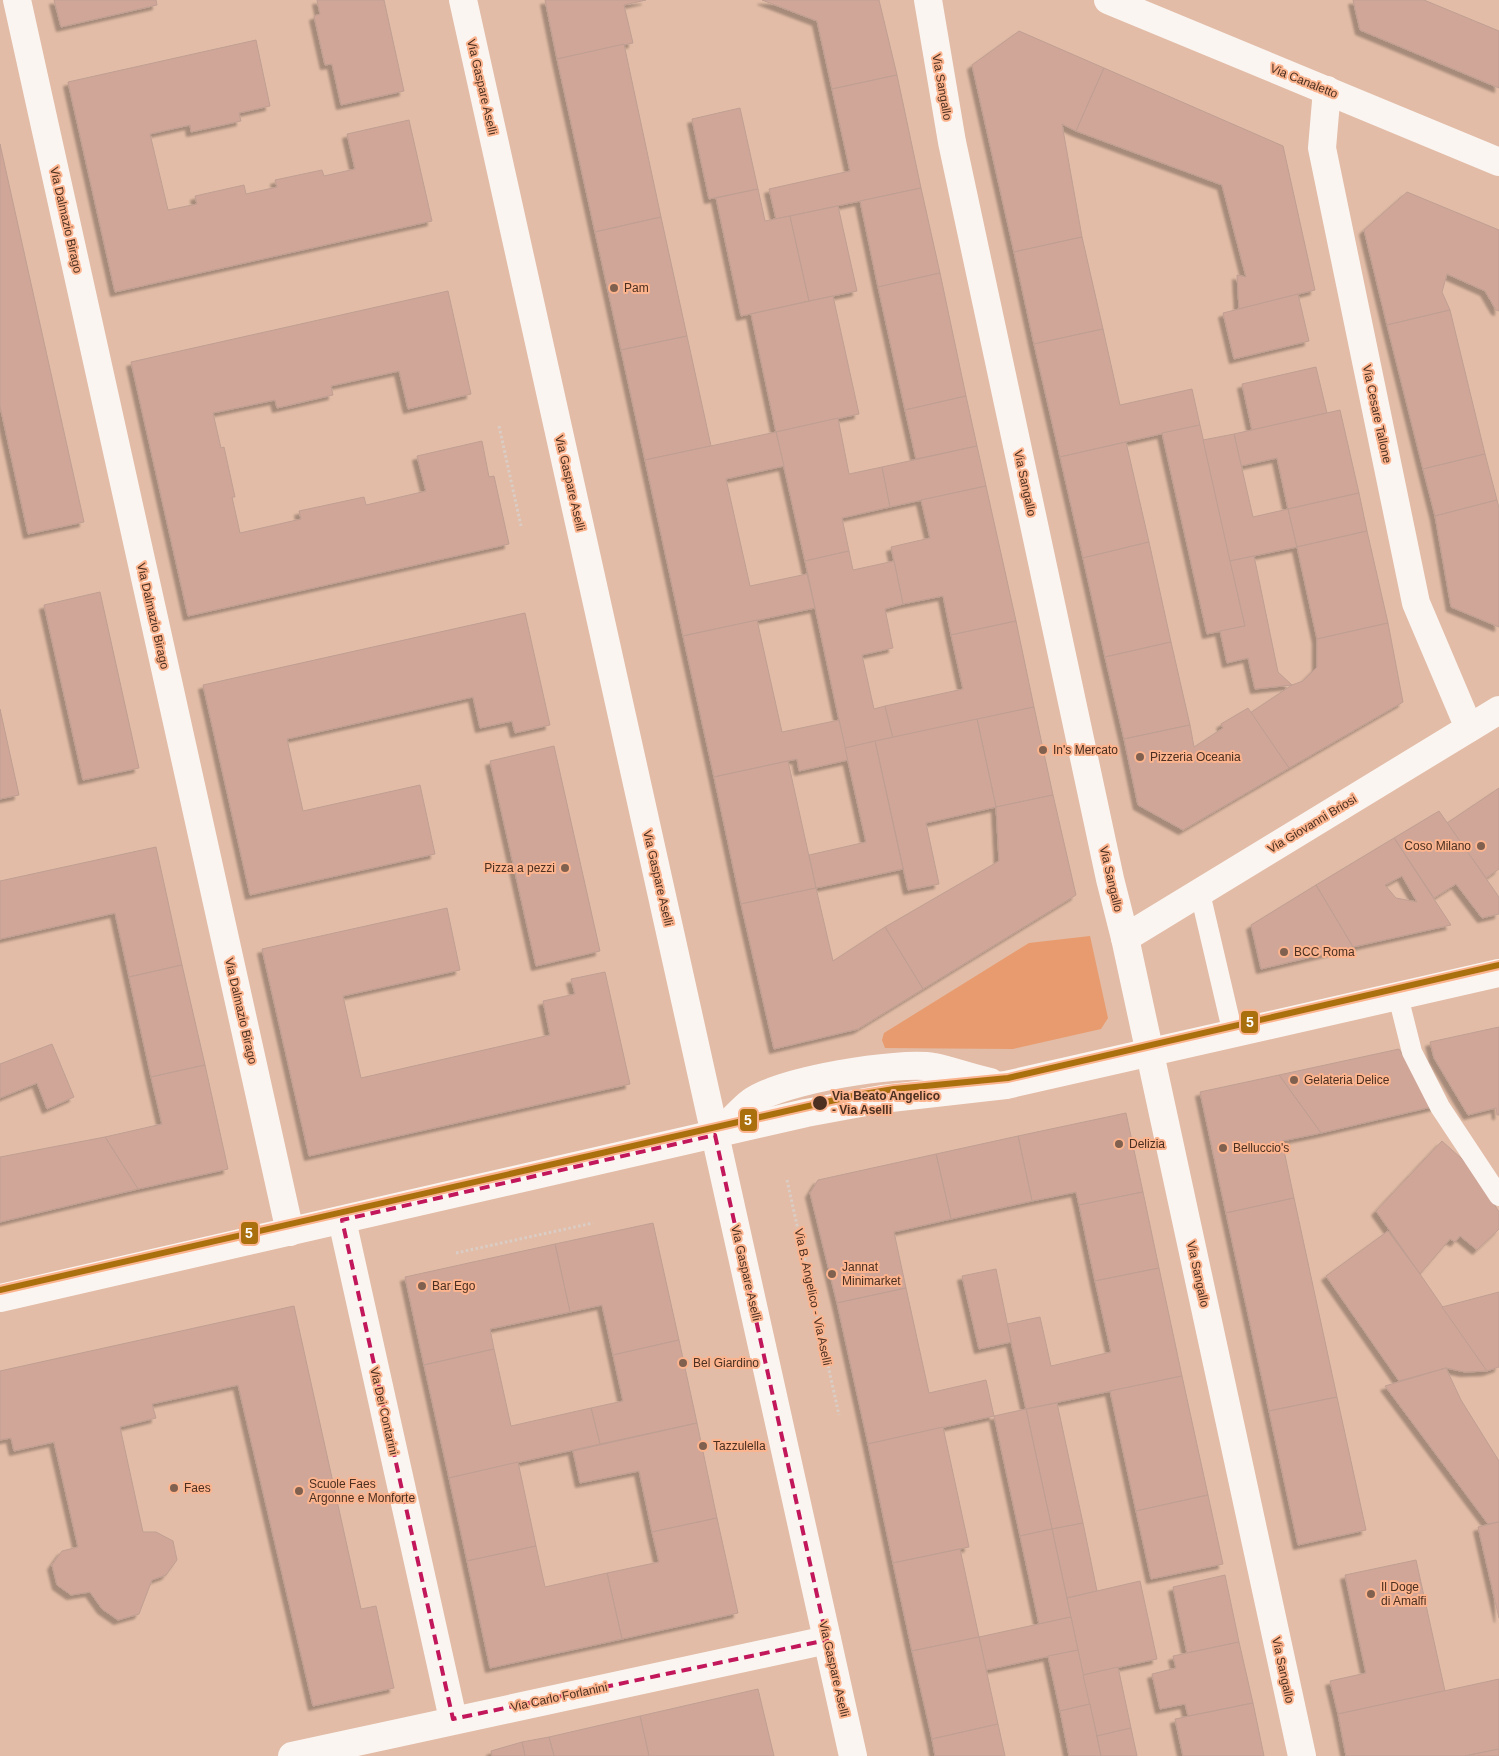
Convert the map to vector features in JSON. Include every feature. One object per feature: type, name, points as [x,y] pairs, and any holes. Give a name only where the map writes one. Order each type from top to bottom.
[{"type":"street","name":"Via Dalmazio Birago","points":[[17,0],[290,1232]]},
{"type":"street","name":"Via Gaspare Aselli","points":[[463,0],[853,1756]]},
{"type":"street","name":"Via Sangallo","points":[[928,0],[952,142],[1110,879],[1150,1052],[1302,1756]]},
{"type":"street","name":"Via Canaletto","points":[[1108,0],[1499,162]]},
{"type":"street","name":"Via Cesare Tallone","points":[[1327,90],[1322,148],[1416,603],[1469,728]]},
{"type":"street","name":"Via Giovanni Briosi","points":[[1125,938],[1499,710]]},
{"type":"street","points":[[0,1298],[849,1104],[1006,1086],[1499,973]]},
{"type":"street","name":"Via Dei Contarini","points":[[342,1220],[453,1720]]},
{"type":"street","name":"Via Carlo Forlanini","points":[[292,1756],[827,1640]]},
{"type":"lane","points":[[1200,892],[1233,1034]]},
{"type":"lane","points":[[1398,996],[1412,1052],[1440,1107],[1499,1196]]},
{"type":"path","points":[[499,426],[521,526]]},
{"type":"path","name":"Via B. Angelico - Via Aselli","points":[[787,1180],[839,1415]]},
{"type":"path","points":[[456,1254],[593,1223]]},
{"type":"highlighted area","points":[[715,1135],[827,1640],[453,1719],[342,1220]]},
{"type":"shaded area","points":[[1090,936],[1108,1018],[1101,1029],[1013,1049],[885,1048],[882,1040],[884,1033],[1029,943]]},
{"type":"building","points":[[54,0],[156,0],[157,5],[61,27]]},
{"type":"building","points":[[317,0],[384,0],[404,91],[341,105],[332,64],[325,65],[314,16],[320,14]]},
{"type":"building","points":[[545,0],[646,0],[624,5],[633,43],[557,59]]},
{"type":"building","points":[[762,0],[879,0],[897,75],[832,89],[817,21]]},
{"type":"building","points":[[1353,0],[1424,0],[1499,31],[1499,88],[1360,30]]},
{"type":"building","points":[[1019,31],[1104,68],[1076,131],[1062,124],[1082,237],[1014,252],[972,65]]},
{"type":"building","points":[[256,40],[270,106],[239,113],[241,121],[191,132],[190,125],[150,134],[168,210],[197,204],[195,196],[244,185],[246,194],[277,187],[275,180],[322,170],[324,176],[355,169],[347,134],[409,120],[432,221],[115,292],[68,82]]},
{"type":"building","points":[[624,44],[661,217],[595,232],[557,59]]},
{"type":"building","points":[[1104,68],[1283,146],[1315,290],[1239,309],[1237,275],[1246,277],[1222,185],[1076,131]]},
{"type":"building","points":[[897,75],[921,188],[776,219],[769,189],[850,171],[832,89]]},
{"type":"building","points":[[740,108],[758,189],[709,199],[692,119]]},
{"type":"building","points":[[0,144],[84,522],[28,534],[0,406]]},
{"type":"building","points":[[921,188],[940,273],[878,287],[860,201]]},
{"type":"building","points":[[758,189],[765,221],[790,216],[809,301],[741,316],[716,198]]},
{"type":"building","points":[[1407,192],[1499,230],[1499,311],[1496,310],[1485,291],[1447,274],[1442,292],[1450,310],[1387,325],[1364,230]]},
{"type":"building","points":[[838,206],[857,291],[809,301],[790,216]]},
{"type":"building","points":[[661,217],[687,336],[621,350],[595,232]]},
{"type":"building","points":[[1082,237],[1103,329],[1034,344],[1014,252]]},
{"type":"building","points":[[940,273],[966,396],[905,410],[878,287]]},
{"type":"building","points":[[448,291],[471,394],[408,409],[399,371],[331,386],[333,395],[277,408],[275,400],[213,413],[221,448],[224,447],[235,497],[232,497],[240,533],[301,519],[299,511],[364,497],[366,505],[426,491],[417,456],[482,441],[489,477],[494,476],[509,544],[188,616],[131,362]]},
{"type":"building","points":[[1298,294],[1309,341],[1234,359],[1223,313]]},
{"type":"building","points":[[833,296],[859,414],[776,432],[751,314]]},
{"type":"building","points":[[1450,310],[1485,454],[1423,469],[1387,325]]},
{"type":"building","points":[[1103,329],[1120,405],[1192,389],[1200,425],[1060,457],[1034,344]]},
{"type":"building","points":[[687,336],[711,446],[645,460],[621,350]]},
{"type":"building","points":[[1316,367],[1327,413],[1252,430],[1242,384]]},
{"type":"building","points":[[966,396],[977,446],[916,459],[905,410]]},
{"type":"building","points":[[1340,410],[1359,493],[1288,509],[1277,458],[1241,466],[1234,434]]},
{"type":"building","points":[[838,418],[849,474],[882,467],[890,507],[842,518],[849,551],[805,561],[776,432]]},
{"type":"building","points":[[1200,425],[1245,626],[1207,634],[1162,433]]},
{"type":"building","points":[[776,432],[784,466],[726,479],[750,586],[807,574],[815,608],[683,636],[645,460]]},
{"type":"building","points":[[1234,434],[1253,517],[1288,509],[1297,547],[1230,561],[1203,440]]},
{"type":"building","points":[[1126,442],[1149,542],[1083,558],[1060,457]]},
{"type":"building","points":[[977,446],[986,486],[890,507],[882,467]]},
{"type":"building","points":[[1485,454],[1497,500],[1435,516],[1423,469]]},
{"type":"building","points":[[986,486],[1016,621],[951,635],[943,596],[903,604],[891,547],[930,538],[921,500]]},
{"type":"building","points":[[1359,493],[1367,531],[1297,547],[1288,509]]},
{"type":"building","points":[[1497,500],[1499,508],[1499,627],[1451,607],[1435,516]]},
{"type":"building","points":[[1367,531],[1388,623],[1317,639],[1297,547]]},
{"type":"building","points":[[1149,542],[1171,642],[1105,657],[1083,558]]},
{"type":"building","points":[[849,551],[853,570],[894,561],[903,604],[885,609],[893,648],[862,655],[874,709],[885,706],[893,738],[845,748],[805,561]]},
{"type":"building","points":[[1254,556],[1278,672],[1292,685],[1255,689],[1248,658],[1227,663],[1220,631],[1245,626],[1230,561]]},
{"type":"building","points":[[100,592],[139,768],[83,780],[44,605]]},
{"type":"building","points":[[525,613],[550,725],[515,733],[512,721],[480,728],[473,697],[287,739],[303,811],[420,785],[435,854],[250,895],[203,685]]},
{"type":"building","points":[[757,620],[782,732],[839,720],[848,760],[799,771],[797,759],[714,777],[683,636]]},
{"type":"building","points":[[1016,621],[1034,707],[893,738],[885,706],[963,689],[951,635]]},
{"type":"building","points":[[1388,623],[1403,702],[1289,768],[1250,713],[1292,685],[1303,681],[1317,667],[1317,639]]},
{"type":"building","points":[[1171,642],[1190,725],[1124,739],[1105,657]]},
{"type":"building","points":[[1034,707],[1053,795],[996,807],[977,719]]},
{"type":"building","points":[[1248,708],[1289,768],[1183,830],[1138,805],[1124,739],[1190,725],[1194,747],[1223,728],[1221,724]]},
{"type":"building","points":[[0,709],[19,795],[0,799]]},
{"type":"building","points":[[977,719],[996,807],[926,823],[939,884],[908,890],[875,741]]},
{"type":"building","points":[[875,741],[903,869],[816,888],[809,855],[866,842],[845,748]]},
{"type":"building","points":[[554,746],[600,951],[536,966],[490,761]]},
{"type":"building","points":[[788,761],[816,888],[741,904],[714,777]]},
{"type":"building","name":"Coso Milano","points":[[1499,788],[1499,869],[1486,878],[1447,823]]},
{"type":"building","points":[[1053,795],[1076,895],[923,989],[885,927],[999,861],[996,807]]},
{"type":"building","points":[[1439,811],[1499,897],[1499,914],[1482,918],[1456,884],[1434,898],[1394,838]]},
{"type":"building","points":[[1394,838],[1451,925],[1353,947],[1316,885]],"holes":[[[1402,876],[1417,902],[1396,898],[1385,885]]]},
{"type":"building","points":[[156,847],[182,965],[129,977],[115,913],[0,939],[0,881]]},
{"type":"building","points":[[1316,885],[1353,947],[1261,969],[1251,925]]},
{"type":"building","points":[[816,888],[833,961],[885,927],[923,989],[858,1029],[774,1049],[741,904]]},
{"type":"building","points":[[447,908],[460,970],[343,996],[361,1078],[550,1035],[543,1001],[575,994],[571,979],[605,972],[630,1084],[309,1156],[262,949]]},
{"type":"building","points":[[182,965],[205,1065],[151,1077],[129,977]]},
{"type":"building","points":[[1499,1027],[1499,1115],[1497,1115],[1496,1108],[1468,1115],[1434,1058],[1430,1042]]},
{"type":"building","points":[[52,1044],[74,1097],[47,1109],[37,1083],[0,1098],[0,1064]]},
{"type":"building","points":[[1399,1049],[1436,1106],[1321,1133],[1279,1075]]},
{"type":"building","points":[[205,1065],[228,1169],[138,1189],[105,1137],[162,1124],[151,1077]]},
{"type":"building","points":[[1279,1075],[1321,1133],[1282,1141],[1294,1198],[1226,1213],[1200,1092]]},
{"type":"building","points":[[1126,1113],[1143,1192],[1079,1205],[1076,1192],[1032,1201],[1018,1136]]},
{"type":"building","points":[[1018,1136],[1032,1201],[951,1219],[936,1154]]},
{"type":"building","points":[[105,1137],[138,1189],[0,1222],[0,1157]]},
{"type":"building","points":[[1442,1141],[1472,1168],[1499,1212],[1499,1229],[1477,1250],[1460,1236],[1455,1242],[1450,1239],[1420,1274],[1376,1211]]},
{"type":"building","points":[[936,1154],[951,1219],[894,1232],[906,1288],[837,1303],[810,1193],[818,1180]]},
{"type":"building","points":[[1143,1192],[1159,1268],[1095,1281],[1079,1205]]},
{"type":"building","points":[[1294,1198],[1337,1397],[1269,1411],[1226,1213]]},
{"type":"building","points":[[653,1223],[679,1340],[613,1355],[602,1305],[570,1312],[555,1244]]},
{"type":"building","points":[[1388,1231],[1487,1371],[1465,1372],[1446,1368],[1399,1381],[1326,1276]]},
{"type":"building","points":[[555,1244],[570,1312],[490,1329],[494,1349],[424,1365],[405,1277]]},
{"type":"building","points":[[1159,1268],[1182,1376],[1026,1409],[1007,1324],[1040,1317],[1051,1366],[1111,1352],[1095,1281]]},
{"type":"building","points":[[996,1269],[1011,1342],[979,1349],[962,1276]]},
{"type":"building","points":[[906,1288],[929,1393],[986,1380],[994,1416],[868,1444],[837,1303]]},
{"type":"building","points":[[1499,1292],[1499,1367],[1487,1371],[1442,1307]]},
{"type":"building","name":"Scuole Faes Argonne e Monforte","points":[[294,1306],[361,1609],[376,1606],[394,1688],[313,1706],[238,1385],[152,1404],[156,1418],[120,1427],[143,1532],[156,1532],[173,1541],[177,1560],[166,1575],[152,1580],[139,1614],[118,1620],[102,1609],[90,1592],[71,1595],[57,1585],[52,1565],[62,1551],[78,1547],[54,1442],[14,1451],[11,1438],[0,1440],[0,1371]]},
{"type":"building","points":[[679,1340],[697,1423],[600,1444],[591,1408],[623,1401],[613,1355]]},
{"type":"building","points":[[494,1349],[511,1426],[591,1408],[600,1444],[449,1478],[424,1365]]},
{"type":"building","points":[[1446,1368],[1461,1400],[1499,1461],[1499,1522],[1488,1524],[1385,1386]]},
{"type":"building","points":[[1182,1376],[1208,1495],[1136,1511],[1110,1391]]},
{"type":"building","points":[[1337,1397],[1366,1530],[1298,1545],[1269,1411]]},
{"type":"building","points":[[1057,1403],[1083,1523],[1052,1529],[1026,1409]]},
{"type":"building","points":[[1026,1409],[1052,1529],[1020,1536],[994,1416]]},
{"type":"building","points":[[697,1423],[717,1518],[652,1532],[639,1471],[580,1483],[573,1451]]},
{"type":"building","points":[[943,1427],[969,1547],[893,1563],[868,1444]]},
{"type":"building","points":[[518,1462],[536,1546],[467,1561],[449,1478]]},
{"type":"building","points":[[1208,1495],[1223,1564],[1151,1579],[1136,1511]]},
{"type":"building","points":[[717,1518],[738,1613],[622,1639],[607,1573],[659,1562],[652,1532]]},
{"type":"building","points":[[1499,1522],[1499,1618],[1478,1527]]},
{"type":"building","points":[[1083,1523],[1097,1591],[1067,1598],[1052,1529]]},
{"type":"building","points":[[1052,1529],[1071,1617],[1039,1624],[1020,1536]]},
{"type":"building","points":[[536,1546],[545,1587],[607,1573],[622,1639],[490,1668],[467,1561]]},
{"type":"building","points":[[960,1549],[979,1637],[912,1651],[893,1563]]},
{"type":"building","points":[[1416,1560],[1445,1691],[1338,1714],[1330,1681],[1366,1673],[1345,1575]]},
{"type":"building","points":[[1225,1575],[1239,1642],[1187,1653],[1173,1587]]},
{"type":"building","points":[[1140,1581],[1157,1659],[1083,1675],[1067,1598]]},
{"type":"building","points":[[1071,1617],[1078,1650],[986,1670],[979,1637]]},
{"type":"building","points":[[979,1637],[998,1724],[932,1739],[912,1651]]},
{"type":"building","points":[[1239,1642],[1253,1703],[1188,1716],[1185,1704],[1160,1709],[1152,1674],[1176,1668],[1173,1656]]},
{"type":"building","points":[[1078,1650],[1090,1704],[1060,1711],[1048,1656]]},
{"type":"building","points":[[1118,1667],[1131,1728],[1097,1736],[1083,1675]]},
{"type":"building","points":[[1499,1679],[1499,1749],[1465,1756],[1346,1756],[1338,1714]]},
{"type":"building","points":[[758,1689],[774,1756],[649,1756],[640,1716]]},
{"type":"building","points":[[1253,1703],[1264,1756],[1183,1756],[1175,1719]]},
{"type":"building","points":[[1090,1704],[1101,1756],[1069,1756],[1060,1711]]},
{"type":"building","points":[[640,1716],[649,1756],[554,1756],[549,1737]]},
{"type":"building","points":[[998,1724],[1005,1756],[935,1756],[932,1739]]},
{"type":"building","points":[[1131,1728],[1137,1756],[1101,1756],[1097,1736]]},
{"type":"building","points":[[549,1737],[554,1756],[525,1756],[522,1742]]},
{"type":"building","points":[[522,1742],[525,1756],[492,1756],[491,1751]]},
{"type":"building","points":[[1499,1749],[1499,1756],[1465,1756]]},
{"type":"transit line","name":"5","points":[[0,1290],[857,1095],[894,1089],[1008,1078],[1499,965]]},
{"type":"place","name":"Pam","points":[[614,288]]},
{"type":"place","name":"In's Mercato","points":[[1043,750]]},
{"type":"place","name":"Pizzeria Oceania","points":[[1140,757]]},
{"type":"place","name":"Coso Milano","points":[[1481,846]]},
{"type":"place","name":"Pizza a pezzi","points":[[565,868]]},
{"type":"place","name":"BCC Roma","points":[[1284,952]]},
{"type":"place","name":"Gelateria Delice","points":[[1294,1080]]},
{"type":"place","name":"Via Beato Angelico - Via Aselli","points":[[820,1103]]},
{"type":"place","name":"Delizia","points":[[1119,1144]]},
{"type":"place","name":"Belluccio's","points":[[1223,1148]]},
{"type":"place","name":"Jannat Minimarket","points":[[832,1274]]},
{"type":"place","name":"Bar Ego","points":[[422,1286]]},
{"type":"place","name":"Bel Giardino","points":[[683,1363]]},
{"type":"place","name":"Tazzulella","points":[[703,1446]]},
{"type":"place","name":"Faes","points":[[174,1488]]},
{"type":"place","name":"Scuole Faes Argonne e Monforte","points":[[299,1491]]},
{"type":"place","name":"Il Doge di Amalfi","points":[[1371,1594]]}]
